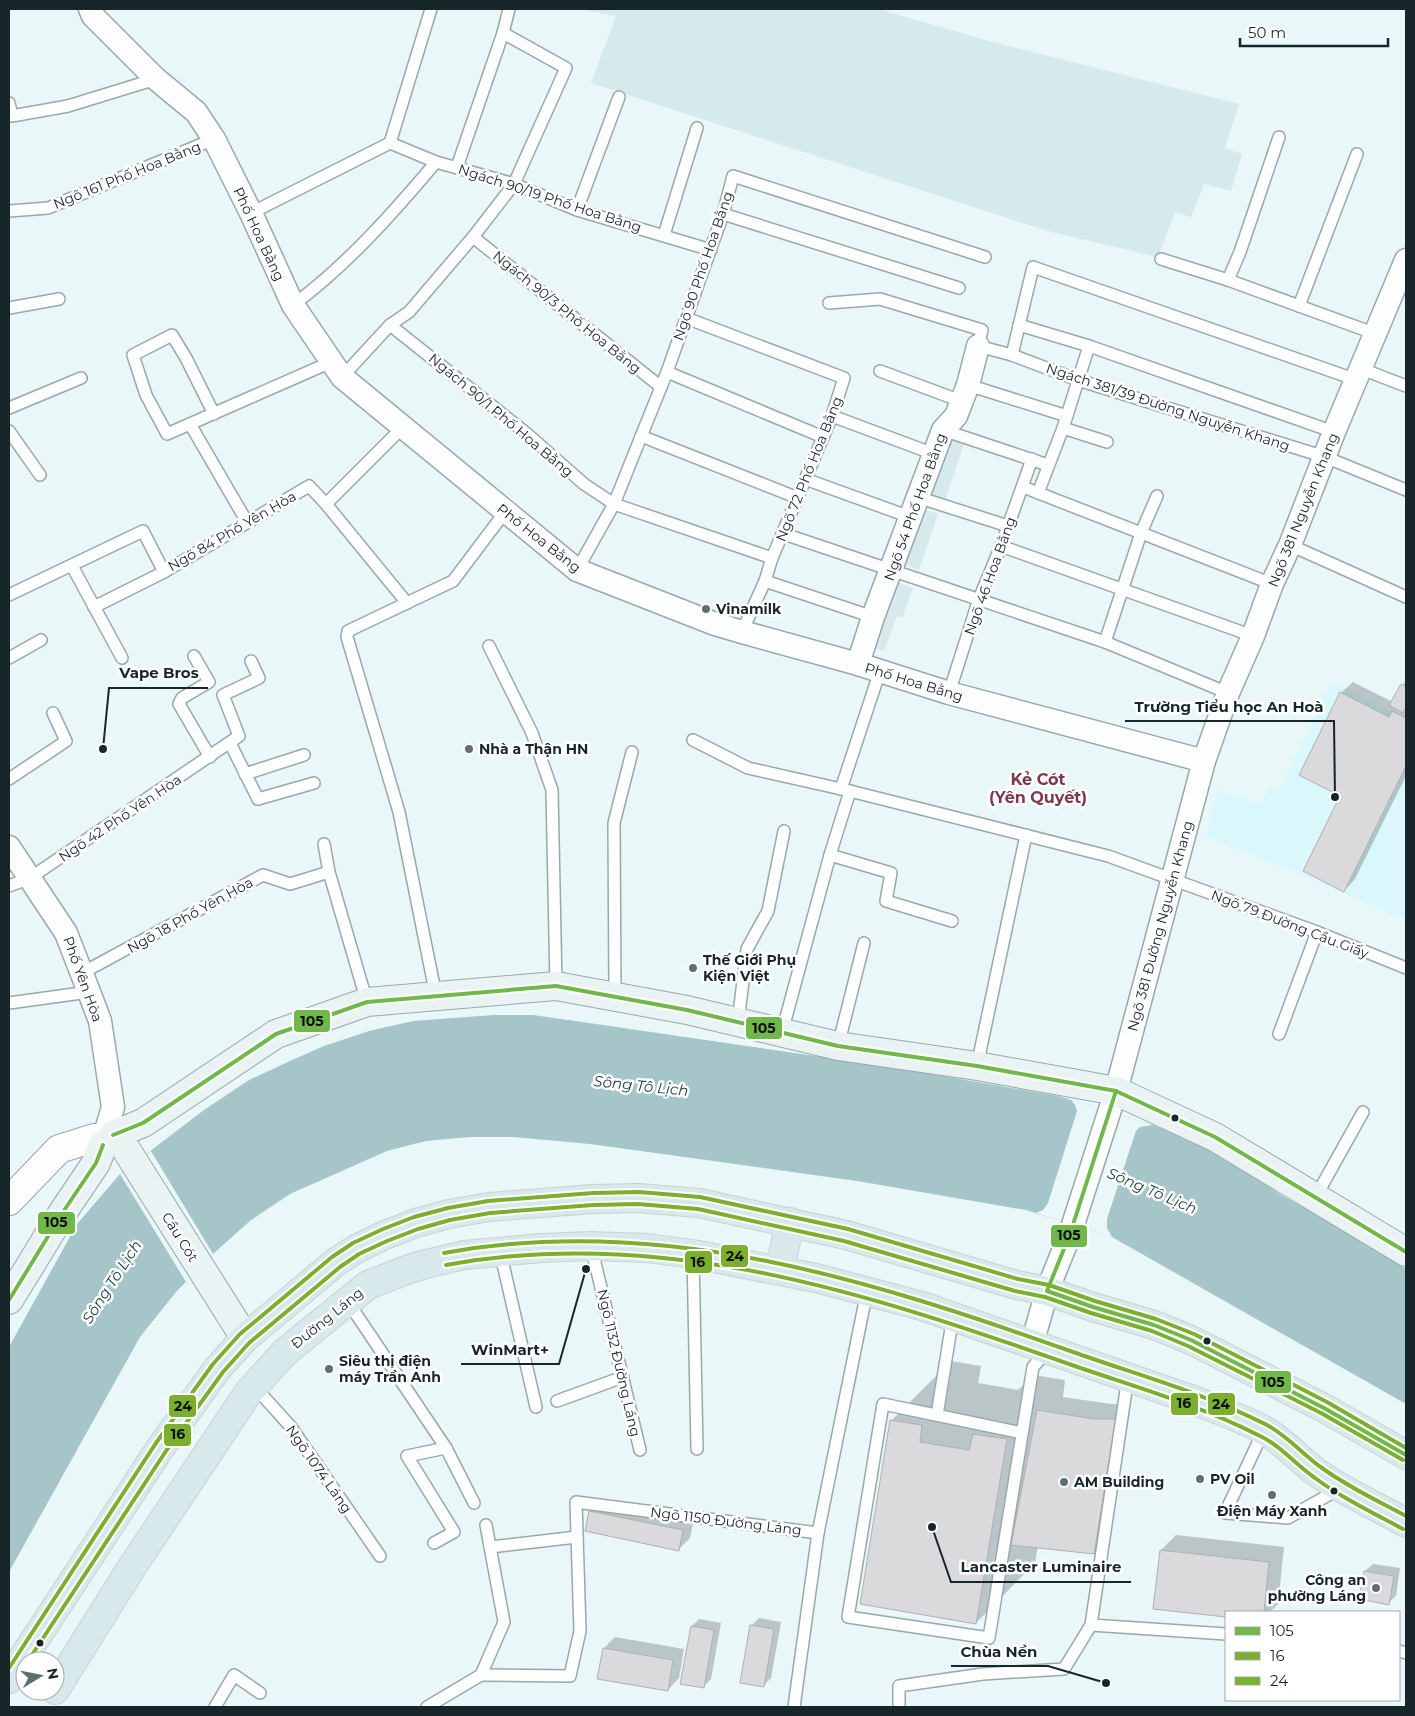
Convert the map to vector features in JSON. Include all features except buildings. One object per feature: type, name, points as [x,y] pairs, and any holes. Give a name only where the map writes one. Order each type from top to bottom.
[{"type":"main road","points":[[9,1300],[62,1212],[96,1163],[106,1136],[143,1123],[276,1034],[366,1002],[556,986],[687,1010],[838,1046],[977,1066],[1112,1102],[1215,1137],[1406,1252]]},
{"type":"main road","name":"Cầu Cót","points":[[106,1136],[122,1143],[245,1338]]},
{"type":"main road","points":[[9,1679],[161,1447],[218,1368],[245,1338],[336,1262],[356,1249],[385,1235],[449,1214],[533,1203],[638,1198],[699,1203],[790,1222],[892,1247],[1017,1285],[1047,1291],[1154,1325],[1191,1340],[1324,1408],[1406,1455]]},
{"type":"main road","points":[[780,1270],[790,1222]]},
{"type":"main road","name":"Đường Láng","points":[[65,1674],[192,1476],[254,1386],[285,1352],[347,1300],[368,1285],[409,1268],[464,1255],[591,1246],[648,1248],[780,1270],[867,1291],[954,1316],[1040,1346],[1196,1401],[1264,1430],[1289,1447],[1315,1471],[1406,1523]]},
{"type":"main road","points":[[97,1543],[132,1567]]},
{"type":"street","name":"Phố Hoa Bằng","points":[[90,9],[93,16],[156,79],[196,112],[214,139],[293,305],[337,370],[402,428],[577,570],[715,624],[858,664],[949,693],[1204,761]]},
{"type":"street","name":"Ngõ 381 Nguyễn Khang","points":[[1204,761],[1228,694],[1253,636],[1272,584],[1290,545],[1334,432],[1403,274]]},
{"type":"street","name":"Ngõ 54 Phố Hoa Bằng","points":[[858,664],[913,507],[943,430],[956,416],[978,346]]},
{"type":"street","name":"Ngõ 381 Đường Nguyễn Khang","points":[[1040,1346],[1047,1291],[1073,1225],[1112,1102],[1174,880],[1204,761]]},
{"type":"street","name":"Phố Yên Hòa","points":[[9,847],[66,932],[100,1021],[113,1107],[106,1136]]},
{"type":"street","points":[[9,1201],[59,1149],[106,1136]]},
{"type":"lane","points":[[251,214],[390,143],[431,9]]},
{"type":"lane","points":[[457,167],[509,9]]},
{"type":"lane","points":[[214,414],[186,358],[172,335],[133,355],[146,395],[167,434],[214,414],[337,370],[390,325],[409,312],[473,237],[514,184],[566,68],[502,33]]},
{"type":"lane","points":[[9,103],[12,116],[68,106],[156,79]]},
{"type":"lane","points":[[577,210],[619,97]]},
{"type":"lane","points":[[664,235],[697,128]]},
{"type":"lane","points":[[1228,280],[1243,243],[1279,137]]},
{"type":"lane","name":"Ngõ 161 Phố Hoa Bằng","points":[[9,211],[48,208],[214,139]]},
{"type":"lane","name":"Ngách 90/19 Phố Hoa Bằng","points":[[390,143],[436,162],[514,184],[577,210],[711,250]]},
{"type":"lane","points":[[1299,306],[1357,154]]},
{"type":"lane","points":[[293,305],[329,276],[400,205],[436,162]]},
{"type":"lane","name":"Ngõ 90 Phố Hoa Bằng","points":[[577,570],[614,504],[667,372],[711,250],[733,176],[985,256]]},
{"type":"lane","points":[[723,214],[959,288]]},
{"type":"lane","name":"Ngách 90/3 Phố Hoa Bằng","points":[[473,237],[661,387]]},
{"type":"lane","points":[[1161,259],[1228,280],[1376,334]]},
{"type":"lane","points":[[1012,355],[1033,267],[1359,374],[1406,386]]},
{"type":"lane","points":[[9,308],[59,299]]},
{"type":"lane","name":"Ngõ 54 Phố Hoa Bằng","points":[[829,303],[880,299],[982,330],[978,346]]},
{"type":"lane","name":"Ngõ 72 Phố Hoa Bằng","points":[[686,318],[844,378],[832,416],[784,534],[772,558],[765,581],[742,632]]},
{"type":"lane","name":"Ngách 90/1 Phố Hoa Bằng","points":[[390,325],[526,433],[584,484],[614,504],[772,558]]},
{"type":"lane","points":[[1019,325],[1089,346],[1334,432]]},
{"type":"lane","name":"Ngách 381/39 Đường Nguyễn Khang","points":[[978,346],[1012,355],[1078,380],[1325,457],[1406,490]]},
{"type":"lane","points":[[1038,493],[1063,428],[1089,346]]},
{"type":"lane","points":[[880,371],[964,393],[1067,416]]},
{"type":"lane","points":[[667,372],[823,437]]},
{"type":"lane","points":[[9,408],[81,378]]},
{"type":"lane","points":[[832,416],[934,454]]},
{"type":"lane","points":[[190,424],[247,522]]},
{"type":"lane","points":[[326,504],[402,428]]},
{"type":"lane","points":[[1063,428],[1107,442]]},
{"type":"lane","points":[[943,430],[1048,465]]},
{"type":"lane","points":[[9,431],[40,475]]},
{"type":"lane","points":[[641,436],[798,498]]},
{"type":"lane","name":"Ngõ 46 Hoa Bằng","points":[[949,693],[979,599],[1001,546],[1032,460]]},
{"type":"lane","points":[[805,479],[913,507],[1008,526]]},
{"type":"lane","name":"Ngõ 84 Phố Yên Hòa","points":[[9,595],[143,531],[164,572],[308,486],[326,504],[407,603]]},
{"type":"lane","points":[[1023,488],[1272,584]]},
{"type":"lane","points":[[1104,642],[1141,533],[1157,496]]},
{"type":"lane","points":[[436,996],[399,812],[347,637],[348,631],[453,581],[505,512]]},
{"type":"lane","points":[[784,534],[1104,642],[1228,694]]},
{"type":"lane","points":[[1290,545],[1406,597]]},
{"type":"lane","points":[[1001,546],[1253,636]]},
{"type":"lane","points":[[72,566],[122,658]]},
{"type":"lane","points":[[94,607],[164,572]]},
{"type":"lane","points":[[765,581],[874,617]]},
{"type":"lane","points":[[9,658],[41,640]]},
{"type":"lane","points":[[489,646],[532,733],[552,790],[556,986]]},
{"type":"lane","points":[[194,656],[209,682],[182,698],[180,704],[210,757]]},
{"type":"lane","points":[[251,661],[259,678],[222,695],[239,736],[230,743],[245,774],[258,799],[314,783]]},
{"type":"lane","points":[[782,1032],[830,855],[845,790],[880,671]]},
{"type":"lane","points":[[9,779],[66,741],[54,713]]},
{"type":"lane","name":"Ngõ 79 Đường Cầu Giấy","points":[[693,740],[748,768],[845,790],[1108,856],[1317,932],[1406,968]]},
{"type":"lane","name":"Ngõ 42 Phố Yên Hòa","points":[[9,886],[30,878],[230,743]]},
{"type":"lane","points":[[615,997],[614,823],[632,752]]},
{"type":"lane","points":[[245,774],[304,755]]},
{"type":"lane","points":[[256,794],[294,784]]},
{"type":"lane","points":[[738,1022],[747,949],[768,911],[784,831]]},
{"type":"lane","points":[[977,1066],[1026,835]]},
{"type":"lane","points":[[324,844],[329,872],[366,1002]]},
{"type":"lane","points":[[830,855],[891,873],[886,901],[952,921]]},
{"type":"lane","name":"Ngõ 18 Phố Yên Hòa","points":[[86,983],[262,875],[290,884],[329,872]]},
{"type":"lane","points":[[1279,1034],[1317,932]]},
{"type":"lane","points":[[838,1046],[864,943]]},
{"type":"lane","points":[[9,1004],[86,983]]},
{"type":"lane","points":[[1315,1198],[1363,1112]]},
{"type":"lane","name":"Ngõ 1132 Đường Láng","points":[[591,1246],[640,1450]]},
{"type":"lane","points":[[500,1251],[536,1407]]},
{"type":"lane","points":[[693,1254],[697,1449]]},
{"type":"lane","name":"Ngõ 1150 Đường Láng","points":[[481,1675],[570,1676],[580,1631],[576,1502],[818,1533],[867,1291]]},
{"type":"lane","points":[[347,1300],[446,1448],[474,1503]]},
{"type":"lane","points":[[937,1416],[954,1316]]},
{"type":"lane","points":[[1022,1433],[883,1404],[848,1616],[989,1638],[1033,1367],[1040,1346]]},
{"type":"lane","points":[[557,1401],[623,1377]]},
{"type":"lane","points":[[899,1707],[900,1686],[983,1674],[1064,1669],[1091,1625],[1128,1377]]},
{"type":"lane","name":"Ngõ 1074 Láng","points":[[254,1386],[291,1427],[380,1556]]},
{"type":"lane","points":[[1264,1430],[1225,1513],[1288,1518],[1342,1488]]},
{"type":"lane","points":[[434,1543],[454,1532],[406,1456],[446,1448]]},
{"type":"lane","points":[[428,1707],[481,1675],[504,1622],[486,1525]]},
{"type":"lane","points":[[794,1707],[818,1533]]},
{"type":"lane","points":[[490,1547],[577,1537]]},
{"type":"lane","points":[[1091,1625],[1225,1634]]},
{"type":"lane","points":[[215,1707],[234,1675],[260,1693]]},
{"type":"shaded area","points":[[589,9],[878,9],[993,42],[1239,104],[1225,148],[1242,154],[1231,191],[1204,184],[1191,217],[1175,212],[1158,257],[1047,231],[591,83],[616,16],[588,11]]},
{"type":"shaded area","points":[[943,437],[964,444],[945,500],[925,493]]},
{"type":"shaded area","points":[[918,507],[938,514],[919,570],[899,563]]},
{"type":"shaded area","points":[[894,581],[913,588],[902,618],[897,616],[884,651],[870,646]]},
{"type":"shaded area","points":[[1332,682],[1406,718],[1406,920],[1206,837],[1217,789],[1262,804],[1269,787],[1279,790]]},
{"type":"water","name":"Sông Tô Lịch","points":[[494,1015],[533,1015],[589,1023],[891,1067],[1058,1096],[1153,1125],[1188,1139],[1234,1162],[1281,1195],[1350,1233],[1406,1269],[1406,1404],[1112,1237],[1026,1210],[857,1181],[590,1144],[513,1137],[470,1137],[426,1141],[387,1151],[290,1194],[251,1220],[213,1254],[176,1292],[140,1337],[9,1572],[9,1347],[77,1224],[120,1174],[204,1110],[249,1080],[324,1046],[369,1031],[413,1021]]},
{"type":"pier","points":[[1071,1100],[1153,1125],[1140,1127],[1136,1131],[1107,1219],[1107,1228],[1112,1237],[1036,1213],[1043,1210],[1048,1203],[1077,1111]]},
{"type":"pier","points":[[151,1151],[213,1254],[186,1282],[120,1174]]},
{"type":"transit line","name":"105","points":[[113,1135],[143,1123],[276,1034],[367,1002],[556,986],[687,1010],[838,1046],[977,1066],[1116,1091],[1215,1137],[1406,1252]]},
{"type":"transit line","name":"105","points":[[1116,1091],[1070,1234],[1047,1291],[1154,1325],[1191,1340],[1324,1408],[1406,1455]]},
{"type":"transit line","name":"105","points":[[9,1300],[63,1212],[96,1163],[103,1145]]},
{"type":"transit line","name":"24","points":[[9,1668],[156,1443],[213,1364],[240,1334],[332,1257],[353,1243],[414,1217],[448,1208],[488,1201],[593,1193],[639,1192],[700,1197],[848,1229],[1018,1279],[1049,1285],[1156,1319],[1194,1334],[1327,1402],[1406,1448]]},
{"type":"transit line","name":"16","points":[[35,1651],[166,1451],[223,1372],[249,1343],[340,1267],[359,1254],[418,1229],[450,1220],[490,1213],[593,1205],[638,1204],[698,1209],[844,1241],[1015,1291],[1045,1297],[1152,1331],[1188,1346],[1321,1413],[1403,1460]]},
{"type":"transit line","name":"24","points":[[444,1253],[525,1243],[606,1241],[685,1248],[764,1260],[842,1278],[997,1325],[1170,1385],[1242,1413],[1273,1428],[1332,1475],[1406,1516]]},
{"type":"transit line","name":"16","points":[[446,1265],[527,1255],[607,1254],[686,1260],[765,1273],[842,1292],[996,1339],[1213,1414],[1266,1439],[1325,1485],[1403,1529]]},
{"type":"place","name":"Vinamilk","points":[[706,609]]},
{"type":"place","name":"Vape Bros","points":[[103,749]]},
{"type":"place","name":"Nhà a Thận HN","points":[[469,749]]},
{"type":"place","name":"Trường Tiểu học An Hoà","points":[[1335,797]]},
{"type":"place","name":"Thế Giới Phụ Kiện Việt","points":[[693,968]]},
{"type":"place","name":"WinMart+","points":[[586,1269]]},
{"type":"place","name":"Siêu thị điện máy Trần Anh","points":[[329,1369]]},
{"type":"place","name":"PV Oil","points":[[1200,1479]]},
{"type":"place","name":"AM Building","points":[[1064,1482]]},
{"type":"place","name":"Điện Máy Xanh","points":[[1272,1495]]},
{"type":"place","name":"Lancaster Luminaire","points":[[932,1527]]},
{"type":"place","name":"Công an phường Láng","points":[[1376,1588]]},
{"type":"place","name":"Chùa Nền","points":[[1106,1683]]},
{"type":"district","name":"Kẻ Cót (Yên Quyết)","points":[[1038,788]]}]
